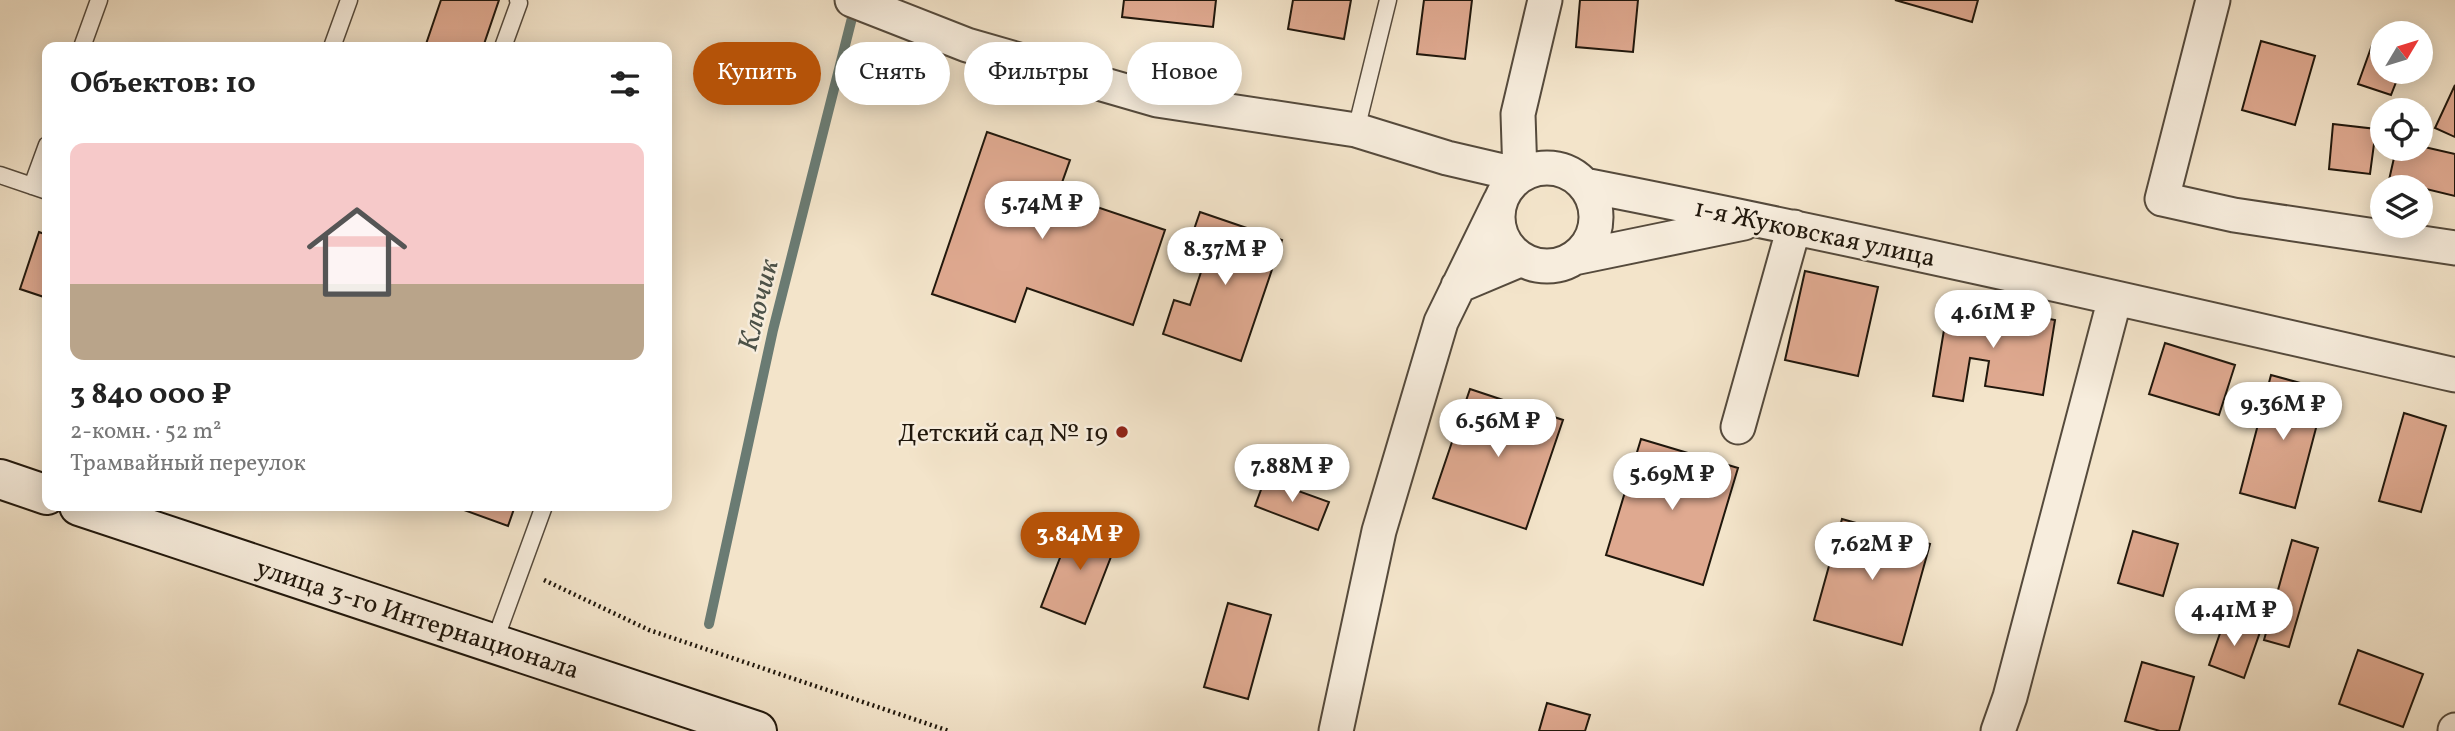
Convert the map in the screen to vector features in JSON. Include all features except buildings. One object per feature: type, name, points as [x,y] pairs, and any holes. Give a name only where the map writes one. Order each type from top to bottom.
[{"type":"main road","points":[[0,480],[42,493]]},
{"type":"main road","name":"улица 3-го Интернационала","points":[[94,511],[757,731]]},
{"type":"street","points":[[852,0],[967,45],[1157,100],[1356,130],[1447,158],[1520,175]]},
{"type":"street","points":[[1520,175],[1518,114],[1545,0]]},
{"type":"street","points":[[2213,0],[2162,199],[2234,215],[2455,248]]},
{"type":"street","points":[[1336,731],[1380,531],[1441,322],[1508,186],[1520,175],[1536,168],[1555,168],[1571,174],[1584,185],[1593,200],[1596,217],[1594,230],[1586,246],[1574,258]]},
{"type":"street","name":"1-я Жуковская улица","points":[[1584,185],[1760,219],[2455,375]]},
{"type":"street","points":[[1500,201],[1497,218],[1500,234],[1509,248],[1522,259],[1538,265],[1559,265],[1574,258],[1760,219]]},
{"type":"street","points":[[1738,427],[1794,227]]},
{"type":"street","points":[[1458,286],[1522,259]]},
{"type":"street","points":[[1998,731],[2010,697],[2115,298]]},
{"type":"lane","points":[[84,42],[99,0]]},
{"type":"lane","points":[[334,42],[349,0]]},
{"type":"lane","points":[[505,42],[518,0]]},
{"type":"lane","points":[[1356,130],[1388,0]]},
{"type":"lane","points":[[0,175],[40,188]]},
{"type":"lane","points":[[494,643],[542,511]]},
{"type":"path","points":[[521,569],[649,630],[949,731]]},
{"type":"waterway","name":"Ключик","points":[[709,624],[773,330],[855,6]]},
{"type":"place","name":"Детский сад № 19","points":[[1122,432]]}]
